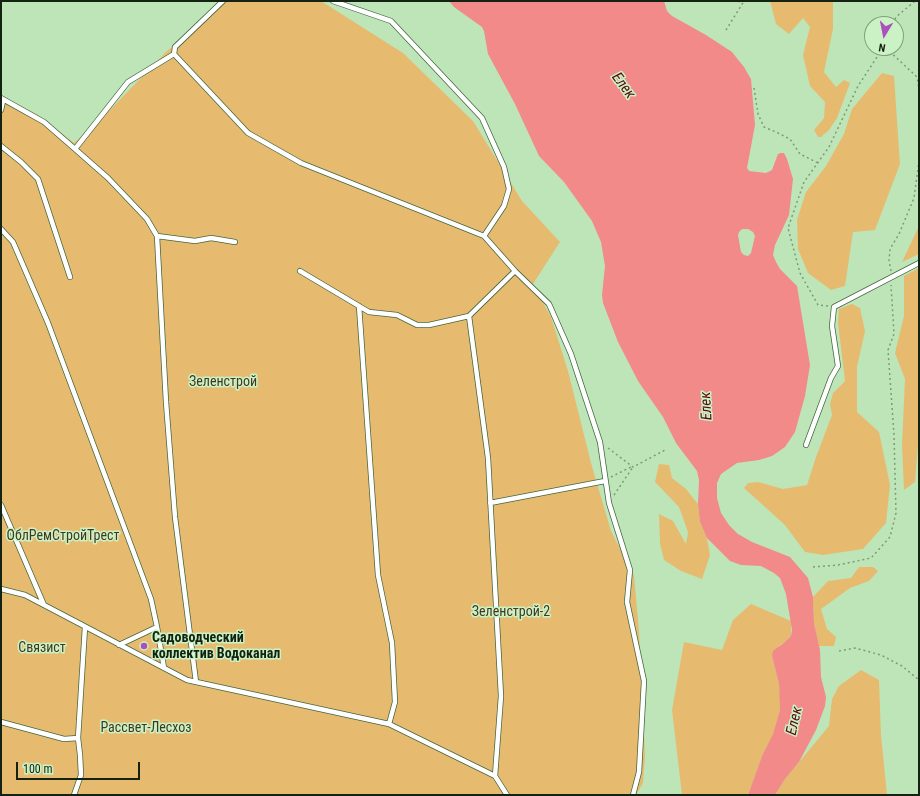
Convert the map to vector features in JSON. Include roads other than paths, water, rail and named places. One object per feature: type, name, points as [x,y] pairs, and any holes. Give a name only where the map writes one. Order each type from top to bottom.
[{"type":"lane","points":[[174,54],[175,47],[223,1]]},
{"type":"lane","points":[[333,1],[391,21],[482,118],[504,167],[509,189],[504,206],[484,236]]},
{"type":"lane","points":[[75,149],[128,82],[174,54]]},
{"type":"lane","points":[[174,54],[248,133],[301,163],[484,236],[515,271],[549,304],[571,354],[600,442],[609,503],[630,570],[627,602],[644,681],[639,772],[633,795]]},
{"type":"lane","points":[[1,110],[2,100],[44,122],[108,178],[147,219],[157,236],[166,402],[175,517],[196,682]]},
{"type":"lane","points":[[1,146],[21,162],[38,179],[70,277]]},
{"type":"lane","points":[[1,228],[13,242],[48,323],[151,599],[158,627],[164,668]]},
{"type":"lane","points":[[157,236],[195,241],[211,238],[235,242]]},
{"type":"lane","points":[[806,445],[838,366],[832,326],[834,307],[919,263]]},
{"type":"lane","points":[[300,271],[369,312],[397,315],[417,325],[470,316],[515,271]]},
{"type":"lane","points":[[359,306],[378,575],[392,643],[395,702],[389,724]]},
{"type":"lane","points":[[470,316],[488,458],[501,696],[495,776]]},
{"type":"lane","points":[[490,503],[605,480]]},
{"type":"lane","points":[[1,505],[44,605]]},
{"type":"lane","points":[[1,589],[25,595],[187,680],[389,724],[495,776],[507,795]]},
{"type":"lane","points":[[74,795],[81,775],[78,738],[85,627]]},
{"type":"lane","points":[[119,645],[158,627]]},
{"type":"lane","points":[[1,722],[64,738],[78,738]]},
{"type":"water","name":"Елек","points":[[449,1],[664,1],[667,11],[672,16],[706,35],[732,52],[751,79],[755,125],[747,168],[749,171],[766,173],[772,170],[778,154],[781,153],[784,153],[787,159],[793,179],[789,215],[775,245],[773,255],[780,269],[797,286],[810,365],[805,396],[795,432],[785,447],[772,456],[759,460],[737,463],[721,474],[717,483],[717,498],[721,513],[729,525],[738,534],[752,542],[790,557],[808,578],[813,597],[814,623],[820,650],[821,677],[826,697],[825,706],[816,730],[799,762],[785,779],[775,795],[748,795],[762,756],[773,734],[780,710],[779,684],[772,656],[773,651],[791,636],[792,630],[786,594],[780,578],[761,566],[741,565],[730,561],[707,538],[700,522],[698,504],[699,480],[697,471],[676,443],[663,417],[638,381],[618,342],[603,303],[602,295],[605,266],[601,242],[592,221],[564,182],[539,156],[515,104],[488,54],[482,27],[454,7]],"holes":[[[742,229],[748,229],[753,232],[755,236],[751,253],[748,256],[741,252],[738,235]]]},
{"type":"place","name":"Садоводческий коллектив Водоканал","points":[[144,646]]},
{"type":"park label","name":"Зеленстрой","points":[[223,382]]},
{"type":"park label","name":"ОблРемСтройТрест","points":[[63,536]]},
{"type":"park label","name":"Зеленстрой-2","points":[[511,612]]},
{"type":"park label","name":"Связист","points":[[42,648]]},
{"type":"park label","name":"Рассвет-Лесхоз","points":[[146,728]]}]
